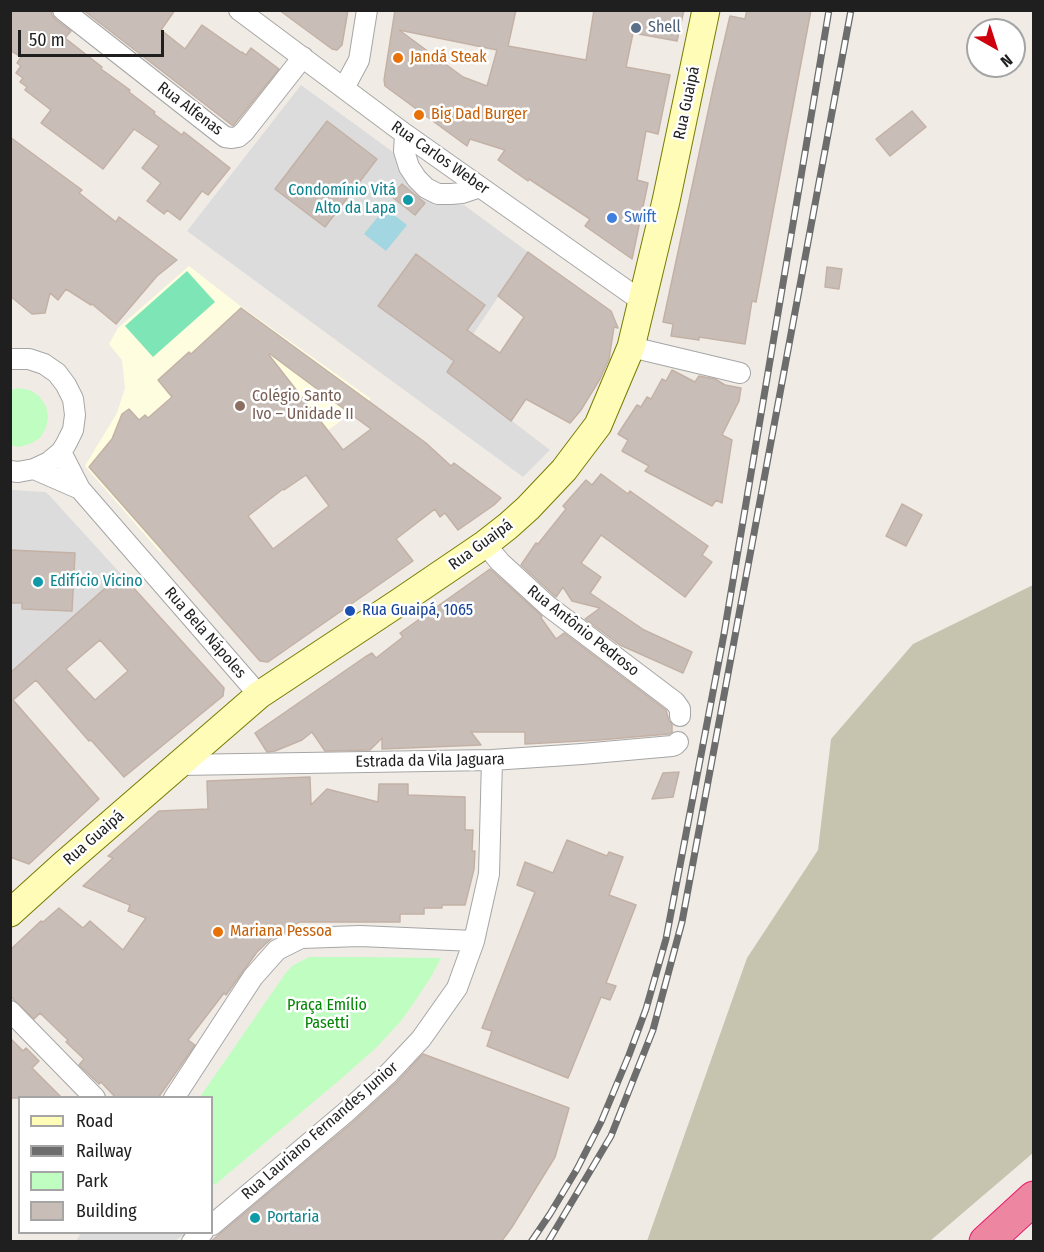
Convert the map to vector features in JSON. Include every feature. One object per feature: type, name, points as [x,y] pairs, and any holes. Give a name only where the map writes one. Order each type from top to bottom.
[{"type":"highway","points":[[993,1237],[1034,1198]]},
{"type":"main road","name":"Rua Guaipá","points":[[10,913],[259,695],[485,544],[528,508],[564,470],[598,425],[631,347],[666,201],[706,10]]},
{"type":"street","name":"Rua Alfenas","points":[[63,10],[225,136],[232,138],[244,132],[303,57]]},
{"type":"street","name":"Rua Carlos Weber","points":[[239,10],[405,134],[643,302]]},
{"type":"street","points":[[344,88],[358,60],[367,10]]},
{"type":"street","points":[[405,134],[404,151],[409,167],[426,188],[438,194],[451,194],[480,187]]},
{"type":"street","points":[[10,342],[18,359],[44,364],[57,373],[73,399],[75,415],[73,430],[61,452],[49,462],[34,469],[10,471]]},
{"type":"street","points":[[631,347],[741,373]]},
{"type":"street","points":[[61,452],[80,489]]},
{"type":"street","points":[[34,469],[80,489]]},
{"type":"street","name":"Rua Bela Nápoles","points":[[80,489],[259,695]]},
{"type":"street","name":"Rua Antônio Pedroso","points":[[485,544],[500,562],[548,606],[675,702],[680,709],[680,716]]},
{"type":"street","name":"Estrada da Vila Jaguara","points":[[179,765],[492,760],[672,746],[678,742]]},
{"type":"street","name":"Rua Lauriano Fernandes Junior","points":[[213,1222],[345,1113],[389,1073],[421,1039],[457,988],[474,941],[489,874],[492,760]]},
{"type":"street","points":[[175,1096],[254,977],[277,950],[300,939],[312,938],[360,936],[474,941]]},
{"type":"street","points":[[10,1011],[93,1096]]},
{"type":"shaded area","points":[[301,85],[393,152],[398,170],[408,184],[422,195],[444,203],[464,205],[528,252],[448,372],[550,450],[523,477],[187,231]]},
{"type":"shaded area","name":"Colégio Santo Ivo – Unidade II","points":[[189,266],[239,305],[371,399],[160,552],[85,466],[117,413],[125,388],[122,360],[109,344],[118,328]]},
{"type":"shaded area","points":[[11,490],[45,492],[49,495],[121,574],[11,673]]},
{"type":"shaded area","points":[[1033,585],[1033,1153],[930,1241],[647,1241],[747,958],[818,850],[831,739],[913,644]]},
{"type":"shaded area","points":[[78,1234],[185,1234],[175,1241],[76,1241]]},
{"type":"green space","points":[[187,271],[215,302],[153,357],[125,326]]},
{"type":"green space","points":[[18,388],[30,390],[39,396],[46,406],[48,417],[46,428],[40,438],[19,447],[10,445],[11,390]]},
{"type":"green space","name":"Praça Emílio Pasetti","points":[[309,957],[441,958],[413,1004],[377,1047],[213,1185],[213,1096],[201,1096],[292,966]]},
{"type":"water","points":[[385,208],[407,225],[386,251],[364,234]]},
{"type":"building","points":[[10,10],[51,10],[55,19],[71,31],[65,38],[130,90],[129,92],[155,112],[154,114],[182,135],[184,132],[230,168],[208,195],[202,191],[180,220],[167,210],[164,214],[147,201],[161,183],[142,168],[159,146],[134,129],[103,169],[41,123],[51,110],[25,90],[27,87],[20,82],[23,78],[16,73],[21,66],[17,63],[21,57],[10,50]]},
{"type":"building","points":[[83,10],[175,10],[161,30],[185,49],[202,25],[242,53],[246,55],[251,48],[279,69],[233,126]]},
{"type":"building","points":[[279,10],[348,10],[342,45],[337,50],[332,49]]},
{"type":"building","points":[[395,10],[516,10],[508,46],[586,60],[594,10],[684,10],[677,41],[633,33],[626,67],[670,75],[658,134],[646,131],[637,180],[648,183],[632,259],[585,226],[590,219],[498,160],[505,150],[470,139],[467,146],[385,86]],"holes":[[[399,30],[497,50],[487,86],[463,77]]]},
{"type":"building","points":[[747,10],[811,10],[756,302],[752,301],[745,344],[699,337],[699,340],[671,336],[673,324],[663,322],[714,84],[730,16],[745,19]]},
{"type":"building","points":[[912,111],[926,127],[890,156],[876,139]]},
{"type":"building","points":[[327,121],[377,159],[325,227],[275,189]]},
{"type":"building","points":[[10,137],[82,190],[79,193],[116,222],[119,217],[177,260],[157,276],[116,324],[92,304],[66,289],[58,300],[50,293],[45,313],[32,314],[10,296]]},
{"type":"building","name":"Condomínio Vitá Alto da Lapa","points":[[402,184],[425,203],[415,215],[391,196]]},
{"type":"building","points":[[528,252],[611,311],[618,328],[614,327],[609,359],[600,379],[570,423],[526,399],[511,421],[447,372],[454,361],[378,306],[416,254],[485,305],[467,330],[500,353],[524,317],[498,296]]},
{"type":"building","points":[[827,267],[842,269],[839,289],[825,287]]},
{"type":"building","points":[[241,308],[426,443],[451,466],[454,463],[501,498],[458,530],[445,513],[440,517],[435,509],[396,539],[413,561],[268,662],[260,661],[89,467],[112,439],[122,414],[129,409],[139,420],[145,415],[148,418],[172,397],[158,380],[189,352],[191,354]],"holes":[[[270,354],[371,429],[343,450]],[[306,475],[329,506],[273,549],[248,516],[283,489]]]},
{"type":"building","points":[[672,370],[695,382],[699,376],[741,388],[739,401],[722,435],[732,440],[722,503],[716,500],[712,506],[645,471],[649,466],[622,451],[628,440],[618,434],[637,405],[641,407],[647,397],[651,399],[662,379],[666,381]]},
{"type":"building","points":[[601,474],[628,494],[630,491],[708,546],[702,555],[712,562],[685,597],[601,535],[581,563],[601,577],[590,593],[644,630],[692,652],[683,673],[620,645],[585,619],[600,608],[572,601],[563,587],[556,597],[521,565],[536,543],[538,544],[566,509],[563,506],[586,480],[592,485]]},
{"type":"building","points":[[902,504],[922,515],[906,546],[886,536]]},
{"type":"building","name":"Edifício Vicino","points":[[10,550],[75,553],[72,611],[22,609],[22,603],[10,603]]},
{"type":"building","points":[[490,569],[542,616],[541,618],[556,639],[564,633],[666,710],[672,724],[672,732],[599,740],[525,744],[525,732],[471,732],[481,745],[382,749],[382,738],[370,750],[325,751],[312,732],[302,740],[267,752],[255,733],[365,657],[372,653],[376,658],[403,637],[400,633]]},
{"type":"building","points":[[121,574],[224,688],[223,696],[124,777],[36,680],[13,700],[99,799],[29,864],[10,857],[10,673]],"holes":[[[100,640],[128,671],[95,700],[66,669]]]},
{"type":"building","points":[[679,772],[673,797],[652,799],[663,773]]},
{"type":"building","points":[[310,777],[311,805],[327,789],[378,802],[379,784],[408,784],[408,795],[465,797],[465,830],[473,830],[472,851],[475,851],[474,869],[465,905],[424,908],[424,914],[400,914],[400,922],[299,922],[271,939],[257,952],[226,995],[224,993],[188,1040],[195,1045],[159,1096],[114,1096],[101,1082],[99,1084],[79,1065],[84,1059],[40,1013],[34,1019],[10,996],[10,950],[41,921],[43,922],[59,908],[83,928],[90,921],[123,950],[146,918],[128,911],[130,905],[83,886],[113,858],[108,856],[159,811],[208,809],[207,781]]},
{"type":"building","points":[[567,840],[607,856],[609,852],[623,857],[609,895],[636,905],[606,983],[616,986],[610,1000],[601,997],[568,1078],[487,1046],[492,1031],[482,1028],[535,892],[517,885],[525,862],[553,873]]},
{"type":"building","points":[[10,1038],[23,1051],[26,1048],[39,1061],[32,1068],[60,1096],[10,1098]]},
{"type":"building","points":[[423,1054],[569,1108],[555,1157],[501,1242],[210,1242],[353,1122],[397,1082]]},
{"type":"railway","points":[[531,1242],[577,1169],[601,1122],[646,1009],[666,939],[724,634],[829,10]]},
{"type":"railway","points":[[548,1242],[611,1136],[653,1030],[682,922],[851,10]]},
{"type":"place","name":"Shell","points":[[636,28]]},
{"type":"place","name":"Jandá Steak","points":[[398,58]]},
{"type":"place","name":"Big Dad Burger","points":[[419,115]]},
{"type":"place","name":"Condomínio Vitá Alto da Lapa","points":[[408,200]]},
{"type":"place","name":"Swift","points":[[612,218]]},
{"type":"place","name":"Colégio Santo Ivo – Unidade II","points":[[240,406]]},
{"type":"place","name":"Edifício Vicino","points":[[38,582]]},
{"type":"place","name":"Rua Guaipá, 1065","points":[[350,611]]},
{"type":"place","name":"Mariana Pessoa","points":[[218,932]]},
{"type":"place","name":"Portaria","points":[[255,1218]]}]
